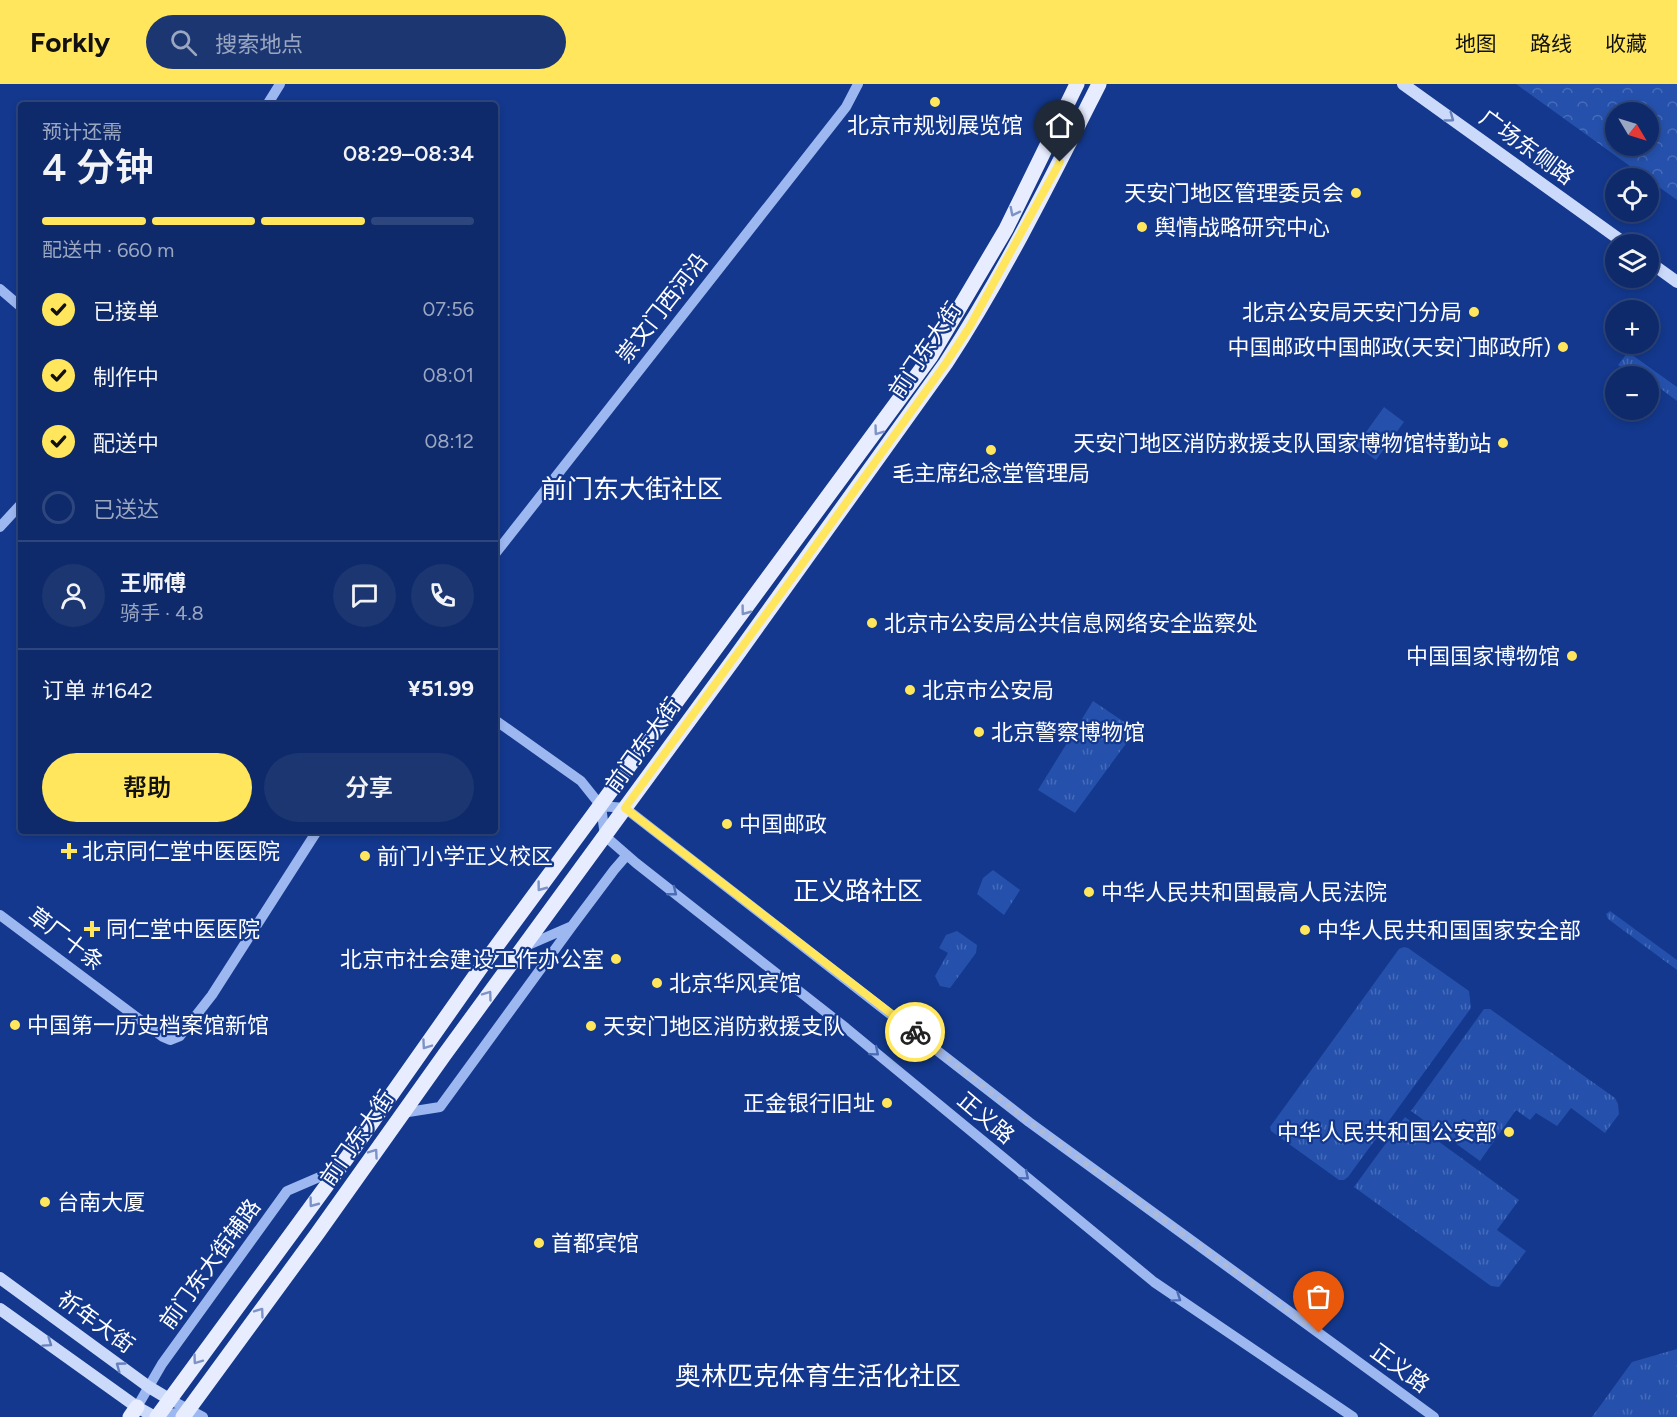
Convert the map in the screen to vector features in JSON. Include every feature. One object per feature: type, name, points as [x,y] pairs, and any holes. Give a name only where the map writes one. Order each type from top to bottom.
[{"type":"main road","name":"前门东大街","points":[[157,1417],[338,1169],[482,966],[932,356],[1006,229],[1077,84]]},
{"type":"main road","name":"前门东大街","points":[[185,1413],[798,570],[970,326],[1055,171],[1099,84]]},
{"type":"main road","name":"广场东侧路","points":[[1403,84],[1612,234]]},
{"type":"main road","points":[[1659,269],[1677,282]]},
{"type":"main road","name":"祈年大街","points":[[0,1278],[149,1387],[169,1398]]},
{"type":"main road","name":"祈年大街","points":[[0,1309],[134,1412],[157,1417]]},
{"type":"street","points":[[269,102],[280,84]]},
{"type":"street","name":"崇文门西河沿","points":[[498,550],[846,107],[858,84]]},
{"type":"street","points":[[0,289],[18,304]]},
{"type":"street","points":[[0,527],[18,507]]},
{"type":"street","points":[[498,722],[581,781],[601,806],[605,837]]},
{"type":"street","points":[[601,806],[625,808]]},
{"type":"street","name":"正义路","points":[[625,808],[1029,1122],[1434,1417]]},
{"type":"street","name":"草厂十条","points":[[0,915],[170,1040],[180,1036],[212,995],[315,834]]},
{"type":"street","name":"正义路","points":[[605,837],[846,1028],[1154,1282],[1353,1417]]},
{"type":"street","points":[[402,1113],[440,1107],[572,926],[627,855]]},
{"type":"street","points":[[523,947],[572,926]]},
{"type":"street","name":"前门东大街辅路","points":[[134,1412],[162,1364],[287,1191],[338,1169]]},
{"type":"street","points":[[169,1398],[185,1413]]},
{"type":"street","points":[[157,1417],[185,1413],[203,1417]]},
{"type":"green space","points":[[1516,84],[1677,84],[1677,200],[1659,187],[1659,168],[1633,168],[1616,156],[1659,156],[1659,102],[1605,102],[1605,148]]},
{"type":"green space","points":[[1626,354],[1631,354],[1648,366],[1620,366],[1618,365]]},
{"type":"green space","points":[[1659,374],[1677,387],[1677,401],[1659,388]]},
{"type":"green space","points":[[1384,407],[1404,422],[1376,460],[1356,446]]},
{"type":"green space","points":[[1093,701],[1136,730],[1075,813],[1038,790]]},
{"type":"green space","points":[[993,870],[1020,890],[1004,915],[977,894],[983,878]]},
{"type":"green space","points":[[1610,911],[1677,960],[1677,970],[1608,919],[1606,914]]},
{"type":"green space","points":[[957,931],[977,945],[976,953],[950,988],[940,986],[935,976],[948,953],[939,948],[946,935]]},
{"type":"green space","points":[[1404,947],[1469,991],[1471,1008],[1348,1177],[1339,1180],[1271,1131],[1270,1127],[1399,949]]},
{"type":"green space","points":[[1484,1009],[1490,1009],[1615,1098],[1619,1114],[1605,1133],[1571,1108],[1557,1126],[1536,1113],[1530,1120],[1516,1110],[1480,1161],[1411,1111]]},
{"type":"green space","points":[[1405,1117],[1519,1200],[1497,1230],[1526,1251],[1499,1287],[1491,1286],[1354,1187]]},
{"type":"green space","points":[[1677,1349],[1677,1417],[1592,1417],[1632,1362]]},
{"type":"way so far","points":[[915,1032],[1029,1122],[1319,1333]]},
{"type":"place","name":"北京市规划展览馆","points":[[935,102]]},
{"type":"place","name":"天安门地区管理委员会","points":[[1356,193]]},
{"type":"place","name":"舆情战略研究中心","points":[[1142,227]]},
{"type":"place","name":"北京公安局天安门分局","points":[[1474,312]]},
{"type":"place","name":"中国邮政中国邮政(天安门邮政所)","points":[[1563,347]]},
{"type":"place","name":"天安门地区消防救援支队国家博物馆特勤站","points":[[1503,443]]},
{"type":"place","name":"毛主席纪念堂管理局","points":[[991,450]]},
{"type":"place","name":"北京市公安局公共信息网络安全监察处","points":[[872,623]]},
{"type":"place","name":"中国国家博物馆","points":[[1572,656]]},
{"type":"place","name":"北京市公安局","points":[[910,690]]},
{"type":"place","name":"北京警察博物馆","points":[[979,732]]},
{"type":"place","name":"中国邮政","points":[[727,824]]},
{"type":"place","name":"北京同仁堂中医医院","points":[[69,851]]},
{"type":"place","name":"前门小学正义校区","points":[[365,856]]},
{"type":"place","name":"中华人民共和国最高人民法院","points":[[1089,892]]},
{"type":"place","name":"同仁堂中医医院","points":[[92,929]]},
{"type":"place","name":"中华人民共和国国家安全部","points":[[1305,930]]},
{"type":"place","name":"北京市社会建设工作办公室","points":[[616,959]]},
{"type":"place","name":"北京华风宾馆","points":[[657,983]]},
{"type":"place","name":"中国第一历史档案馆新馆","points":[[15,1025]]},
{"type":"place","name":"天安门地区消防救援支队","points":[[591,1026]]},
{"type":"place","name":"正金银行旧址","points":[[887,1103]]},
{"type":"place","name":"中华人民共和国公安部","points":[[1509,1132]]},
{"type":"place","name":"台南大厦","points":[[45,1202]]},
{"type":"place","name":"首都宾馆","points":[[539,1243]]},
{"type":"district","name":"前门东大街社区","points":[[632,489]]},
{"type":"district","name":"正义路社区","points":[[858,891]]},
{"type":"district","name":"奥林匹克体育生活化社区","points":[[818,1376]]},
{"type":"route","points":[[915,1032],[625,808],[946,363],[1005,265],[1060,162]]}]
